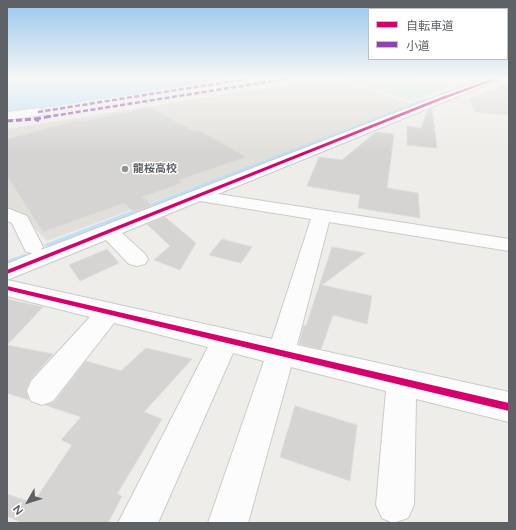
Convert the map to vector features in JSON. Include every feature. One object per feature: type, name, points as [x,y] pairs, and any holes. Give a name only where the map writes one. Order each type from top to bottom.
[{"type":"street","points":[[7,272],[197,196],[422,103]]},
{"type":"street","points":[[7,116],[38,112]]},
{"type":"street","points":[[197,196],[509,245]]},
{"type":"street","points":[[228,523],[322,215]]},
{"type":"street","points":[[11,219],[33,247]]},
{"type":"street","points":[[108,231],[137,259]]},
{"type":"street","points":[[7,288],[509,407]]},
{"type":"street","points":[[42,391],[108,313]]},
{"type":"street","points":[[138,523],[225,340]]},
{"type":"street","points":[[395,505],[402,381]]},
{"type":"shaded area","name":"龍桜高校","points":[[173,103],[409,103],[416,105],[47,241],[22,215],[7,208],[7,129]]},
{"type":"shaded area","points":[[471,103],[509,103],[509,119],[507,115],[475,112]]},
{"type":"water","points":[[7,103],[79,103],[7,114]]},
{"type":"building","points":[[150,107],[193,131],[199,130],[246,157],[179,180],[182,183],[142,197],[152,205],[134,212],[124,203],[43,232],[7,176],[7,139],[78,120],[81,122]]},
{"type":"building","points":[[432,109],[437,148],[407,145],[407,126],[421,128],[428,110]]},
{"type":"building","points":[[376,132],[394,134],[387,188],[418,193],[420,218],[358,208],[360,195],[307,186],[319,157],[342,160]]},
{"type":"building","points":[[165,217],[196,243],[180,270],[154,260],[170,246],[147,224]]},
{"type":"building","points":[[222,239],[252,247],[241,263],[209,255]]},
{"type":"building","points":[[332,247],[365,253],[322,285],[372,296],[367,324],[333,315],[321,349],[299,344],[304,325],[306,326]]},
{"type":"building","points":[[107,249],[119,263],[80,281],[69,265]]},
{"type":"building","points":[[7,299],[43,307],[7,345]]},
{"type":"building","points":[[7,345],[53,354],[30,380],[26,390],[29,400],[7,393]]},
{"type":"building","points":[[146,348],[192,359],[144,412],[162,419],[117,494],[122,496],[108,523],[22,523],[7,516],[7,494],[33,503],[72,445],[61,440],[81,417],[45,405],[54,402],[86,361],[121,371]]},
{"type":"building","points":[[295,406],[357,425],[350,481],[280,457]]},
{"type":"waterway","points":[[47,245],[417,103]]},
{"type":"waterway","points":[[7,263],[25,256]]},
{"type":"marked path","points":[[38,112],[96,103]]},
{"type":"marked path","points":[[35,119],[137,103]]},
{"type":"marked path","points":[[7,121],[35,119],[39,121]]},
{"type":"cycle path","points":[[7,272],[431,103]]},
{"type":"cycle path","points":[[7,288],[509,407]]},
{"type":"place","name":"龍桜高校","points":[[125,169]]}]
